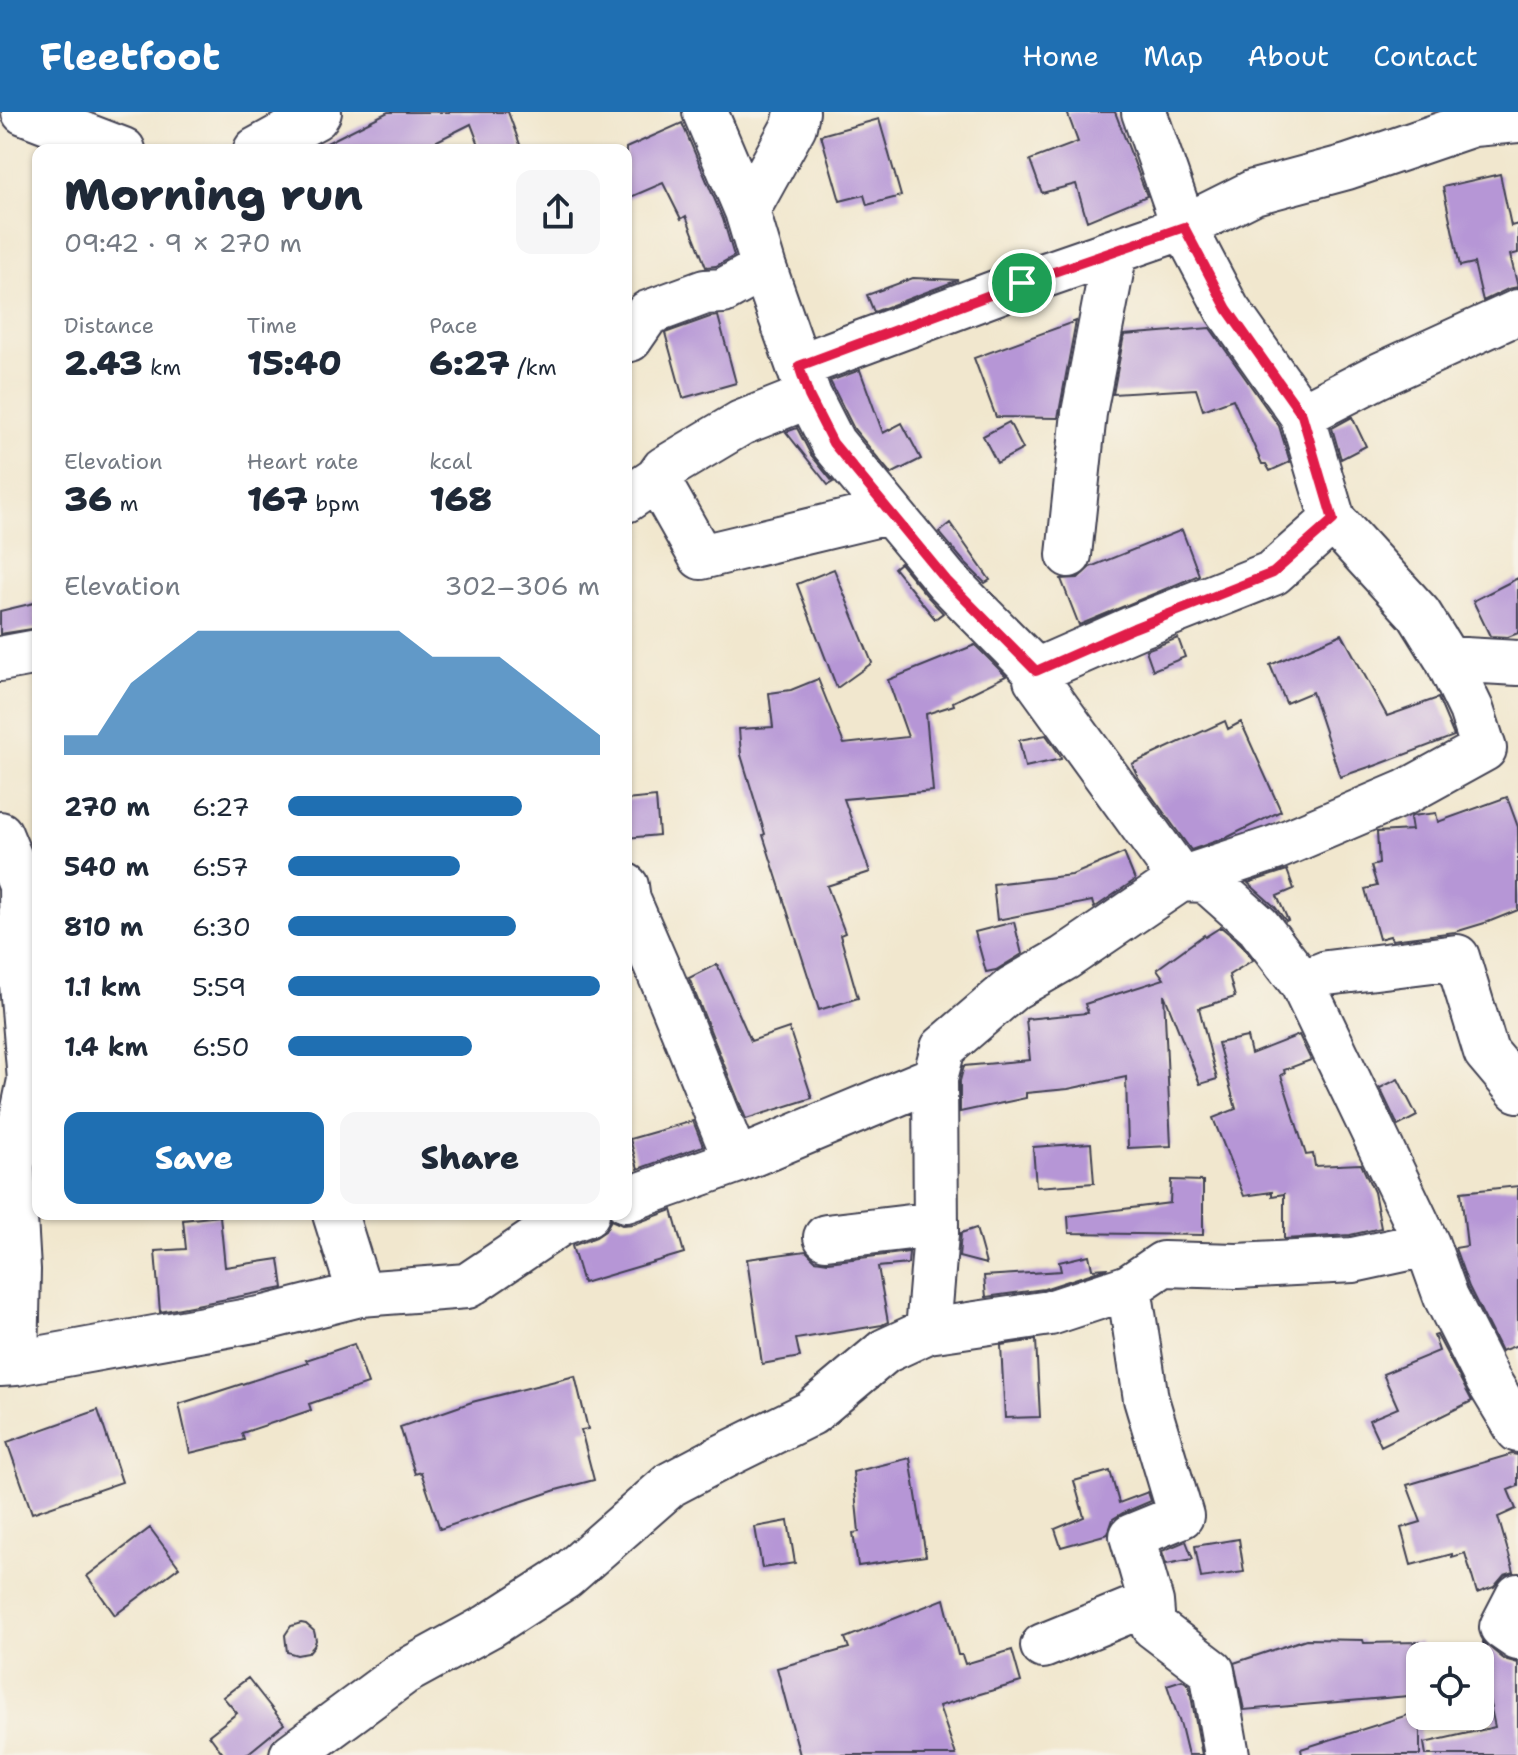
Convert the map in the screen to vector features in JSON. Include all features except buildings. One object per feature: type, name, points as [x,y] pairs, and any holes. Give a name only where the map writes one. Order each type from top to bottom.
[{"type":"street","points":[[24,112],[107,144]]},
{"type":"street","points":[[267,144],[316,117],[319,112]]},
{"type":"street","points":[[705,112],[747,211],[804,381],[833,443],[947,581],[1036,671],[1036,679],[1181,879]]},
{"type":"street","points":[[747,211],[794,126],[797,112]]},
{"type":"street","points":[[928,1331],[936,1224],[935,1078],[943,1048],[1013,988],[1065,958],[1181,879],[1275,848],[1406,792],[1484,749],[1471,709],[1447,659],[1419,614],[1333,520],[1302,415],[1227,309],[1184,227],[1151,119]]},
{"type":"street","points":[[888,512],[701,557],[642,490],[664,469],[804,381],[1022,283],[1184,227],[1254,192],[1347,167],[1473,124],[1518,120]]},
{"type":"street","points":[[1069,555],[1084,413],[1115,251]]},
{"type":"street","points":[[632,336],[648,313],[705,292],[723,291],[764,268]]},
{"type":"street","points":[[1302,415],[1378,376],[1518,312]]},
{"type":"street","points":[[1036,671],[1273,573],[1333,520]]},
{"type":"street","points":[[0,659],[32,653]]},
{"type":"street","points":[[1447,659],[1518,663]]},
{"type":"street","points":[[0,834],[21,885],[22,985],[12,1166],[18,1270],[8,1363],[265,1318],[360,1294],[467,1286],[559,1224],[570,1220]]},
{"type":"street","points":[[1181,879],[1206,880],[1258,926],[1302,983],[1427,1244],[1446,1297],[1488,1380],[1518,1430]]},
{"type":"street","points":[[632,909],[736,1161]]},
{"type":"street","points":[[1302,983],[1327,973],[1457,957],[1518,1090]]},
{"type":"street","points":[[632,1198],[736,1161],[935,1078]]},
{"type":"street","points":[[337,1220],[360,1294]]},
{"type":"street","points":[[826,1237],[936,1224]]},
{"type":"street","points":[[292,1755],[403,1673],[489,1626],[565,1577],[671,1484],[811,1413],[885,1351],[928,1331],[1050,1313],[1129,1287],[1163,1264],[1237,1266],[1353,1260],[1427,1244]]},
{"type":"street","points":[[1129,1287],[1146,1399],[1181,1516],[1132,1536],[1151,1602],[1153,1626],[1212,1671],[1227,1755]]},
{"type":"street","points":[[1518,1596],[1502,1627],[1518,1638]]},
{"type":"street","points":[[1043,1646],[1151,1602]]},
{"type":"route","points":[[1184,227],[1227,309],[1302,415],[1333,520],[1273,573],[1036,671],[947,581],[833,443],[809,396],[799,366],[1022,283],[1184,227]]}]
